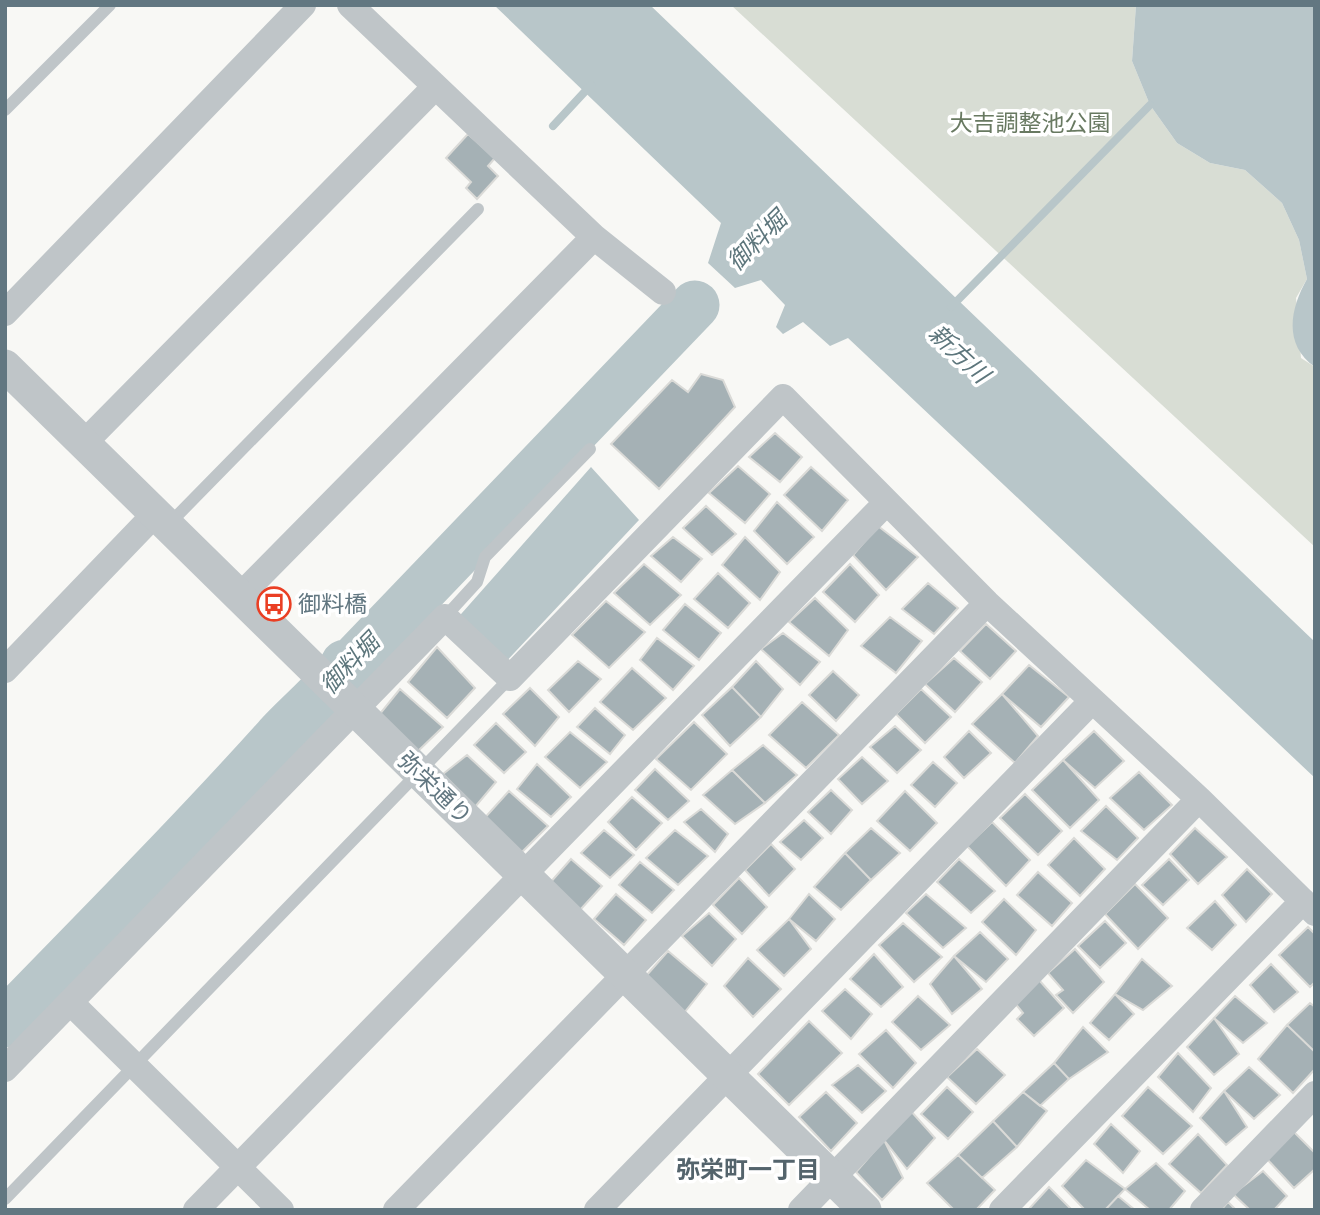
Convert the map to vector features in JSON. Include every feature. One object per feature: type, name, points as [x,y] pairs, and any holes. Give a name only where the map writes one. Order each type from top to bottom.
[{"type":"street","points":[[5,313],[303,5]]},
{"type":"street","points":[[350,5],[594,237],[663,292]]},
{"type":"street","points":[[83,444],[435,87]]},
{"type":"street","points":[[240,596],[594,237]]},
{"type":"street","name":"弥栄通り","points":[[5,366],[865,1210]]},
{"type":"street","points":[[5,1069],[71,1003],[352,706],[445,617],[510,678],[783,397],[987,603],[1199,799],[1309,907],[1002,1210]]},
{"type":"street","points":[[197,1210],[886,503]]},
{"type":"street","points":[[6,666],[161,519]]},
{"type":"street","points":[[396,1210],[987,603]]},
{"type":"street","points":[[597,1210],[1092,701]]},
{"type":"street","points":[[801,1210],[1199,799]]},
{"type":"street","points":[[71,1003],[281,1210]]},
{"type":"street","points":[[1203,1210],[1315,1094]]},
{"type":"lane","points":[[5,110],[110,5]]},
{"type":"lane","points":[[161,519],[478,209]]},
{"type":"lane","points":[[445,617],[477,582],[485,557],[590,449]]},
{"type":"lane","points":[[5,1199],[510,678]]},
{"type":"green space","name":"大吉調整池公園","points":[[731,5],[1136,5],[1132,61],[1150,105],[1177,143],[1210,163],[1245,170],[1282,203],[1299,240],[1307,279],[1296,298],[1301,358],[1315,367],[1315,547]]},
{"type":"water","name":"新方川","points":[[494,5],[650,5],[1315,642],[1315,778],[848,338],[830,346],[803,322],[783,334],[776,327],[785,305],[761,280],[735,288],[708,263],[721,223]]},
{"type":"water","points":[[1136,5],[1315,5],[1315,367],[1298,348],[1294,337],[1294,314],[1307,279],[1299,240],[1282,203],[1245,170],[1210,163],[1177,143],[1150,105],[1132,61]]},
{"type":"water","points":[[591,467],[639,520],[501,667],[454,622]]},
{"type":"building","points":[[468,134],[495,158],[488,166],[498,176],[477,199],[466,188],[471,182],[446,158]]},
{"type":"building","points":[[701,374],[723,380],[735,407],[659,489],[611,444],[672,380],[688,392]]},
{"type":"building","points":[[775,433],[802,457],[780,482],[749,457]]},
{"type":"building","points":[[738,466],[770,494],[745,523],[709,493]]},
{"type":"building","points":[[811,467],[848,500],[822,531],[784,495]]},
{"type":"building","points":[[777,502],[814,537],[787,564],[754,531]]},
{"type":"building","points":[[706,506],[736,534],[712,555],[683,528]]},
{"type":"building","points":[[878,526],[918,557],[886,590],[853,555]]},
{"type":"building","points":[[673,537],[702,559],[681,582],[651,556]]},
{"type":"building","points":[[745,537],[780,572],[760,600],[722,565]]},
{"type":"building","points":[[644,564],[681,595],[650,625],[614,593]]},
{"type":"building","points":[[850,564],[879,595],[855,622],[823,592]]},
{"type":"building","points":[[718,573],[750,603],[728,628],[694,599]]},
{"type":"building","points":[[928,583],[958,608],[934,634],[902,609]]},
{"type":"building","points":[[815,598],[848,630],[829,656],[789,622]]},
{"type":"building","points":[[606,601],[645,632],[609,668],[572,635]]},
{"type":"building","points":[[685,604],[721,633],[699,660],[663,630]]},
{"type":"building","points":[[890,617],[922,641],[896,673],[861,646]]},
{"type":"building","points":[[986,624],[1016,651],[990,679],[960,651]]},
{"type":"building","points":[[783,633],[820,662],[800,685],[761,649]]},
{"type":"building","points":[[657,638],[694,666],[673,690],[640,660]]},
{"type":"building","points":[[437,647],[475,688],[447,718],[408,682]]},
{"type":"building","points":[[954,658],[982,682],[955,712],[925,684]]},
{"type":"building","points":[[578,661],[601,679],[569,712],[548,690]]},
{"type":"building","points":[[756,661],[783,689],[761,717],[732,687]]},
{"type":"building","points":[[1029,665],[1069,697],[1041,727],[1002,694]]},
{"type":"building","points":[[632,668],[666,698],[633,730],[600,702]]},
{"type":"building","points":[[833,671],[859,695],[836,721],[809,695]]},
{"type":"building","points":[[732,687],[761,717],[730,746],[702,715]]},
{"type":"building","points":[[530,688],[559,717],[535,746],[503,714]]},
{"type":"building","points":[[400,689],[443,727],[417,752],[379,715]]},
{"type":"building","points":[[921,689],[951,717],[925,743],[896,714]]},
{"type":"building","points":[[1002,694],[1038,736],[1015,763],[972,724]]},
{"type":"building","points":[[802,702],[839,735],[806,768],[769,735]]},
{"type":"building","points":[[595,708],[625,735],[610,754],[577,727]]},
{"type":"building","points":[[694,722],[727,754],[691,790],[656,759]]},
{"type":"building","points":[[496,723],[526,752],[504,773],[474,745]]},
{"type":"building","points":[[895,726],[921,750],[897,773],[870,747]]},
{"type":"building","points":[[969,731],[991,753],[964,778],[944,757]]},
{"type":"building","points":[[1094,731],[1124,761],[1095,788],[1063,760]]},
{"type":"building","points":[[570,732],[607,762],[580,788],[545,757]]},
{"type":"building","points":[[763,745],[797,775],[765,803],[732,770]]},
{"type":"building","points":[[467,755],[496,782],[475,807],[443,774]]},
{"type":"building","points":[[862,757],[888,781],[862,804],[838,779]]},
{"type":"building","points":[[1063,760],[1099,800],[1070,828],[1032,790]]},
{"type":"building","points":[[933,762],[957,783],[935,807],[911,785]]},
{"type":"building","points":[[537,764],[571,797],[551,817],[517,789]]},
{"type":"building","points":[[655,769],[689,801],[668,820],[635,790]]},
{"type":"building","points":[[732,770],[765,803],[735,824],[703,795]]},
{"type":"building","points":[[1139,772],[1172,805],[1144,830],[1110,798]]},
{"type":"building","points":[[831,790],[852,810],[831,834],[808,812]]},
{"type":"building","points":[[509,791],[548,826],[517,857],[481,822]]},
{"type":"building","points":[[905,791],[937,823],[910,851],[877,821]]},
{"type":"building","points":[[1025,794],[1062,831],[1038,855],[1000,818]]},
{"type":"building","points":[[632,797],[662,823],[636,850],[608,822]]},
{"type":"building","points":[[1106,806],[1138,838],[1117,860],[1081,831]]},
{"type":"building","points":[[701,809],[728,834],[715,852],[684,822]]},
{"type":"building","points":[[804,820],[823,838],[801,860],[780,842]]},
{"type":"building","points":[[992,822],[1030,860],[1006,886],[967,846]]},
{"type":"building","points":[[871,828],[900,853],[871,880],[845,853]]},
{"type":"building","points":[[1195,828],[1227,857],[1198,884],[1170,854]]},
{"type":"building","points":[[604,830],[634,855],[610,878],[581,853]]},
{"type":"building","points":[[675,830],[708,856],[678,885],[646,858]]},
{"type":"building","points":[[1074,838],[1105,869],[1080,896],[1048,865]]},
{"type":"building","points":[[771,844],[795,869],[769,896],[745,870]]},
{"type":"building","points":[[845,853],[871,880],[841,910],[814,887]]},
{"type":"building","points":[[571,859],[602,886],[580,910],[549,884]]},
{"type":"building","points":[[959,859],[995,891],[971,913],[937,882]]},
{"type":"building","points":[[1169,859],[1189,880],[1163,905],[1142,885]]},
{"type":"building","points":[[640,862],[674,890],[652,913],[619,885]]},
{"type":"building","points":[[1247,869],[1272,894],[1246,922],[1222,895]]},
{"type":"building","points":[[1038,872],[1072,903],[1052,926],[1017,895]]},
{"type":"building","points":[[739,878],[767,907],[742,934],[713,905]]},
{"type":"building","points":[[1135,884],[1168,918],[1138,949],[1105,914]]},
{"type":"building","points":[[616,894],[646,920],[624,945],[594,919]]},
{"type":"building","points":[[809,894],[835,919],[816,941],[789,919]]},
{"type":"building","points":[[926,894],[966,928],[943,948],[906,913]]},
{"type":"building","points":[[1004,899],[1036,930],[1016,955],[982,922]]},
{"type":"building","points":[[1215,901],[1236,925],[1212,950],[1187,928]]},
{"type":"building","points":[[709,913],[736,939],[712,966],[682,936]]},
{"type":"building","points":[[789,919],[811,949],[784,976],[757,950]]},
{"type":"building","points":[[1105,921],[1126,943],[1100,968],[1078,946]]},
{"type":"building","points":[[903,923],[942,957],[914,982],[879,945]]},
{"type":"building","points":[[1308,927],[1315,934],[1315,982],[1310,987],[1279,955]]},
{"type":"building","points":[[980,932],[1008,959],[986,982],[954,956]]},
{"type":"building","points":[[1075,949],[1104,982],[1073,1013],[1056,995],[1063,990],[1048,973]]},
{"type":"building","points":[[668,951],[707,984],[684,1013],[646,976]]},
{"type":"building","points":[[874,954],[903,987],[881,1007],[850,979]]},
{"type":"building","points":[[954,956],[982,989],[952,1014],[930,984]]},
{"type":"building","points":[[748,958],[781,989],[753,1017],[724,986]]},
{"type":"building","points":[[1142,959],[1172,986],[1143,1010],[1115,994]]},
{"type":"building","points":[[1271,964],[1298,992],[1274,1012],[1250,985]]},
{"type":"building","points":[[1039,980],[1064,1008],[1034,1036],[1017,1019],[1023,1013],[1014,1002]]},
{"type":"building","points":[[845,989],[872,1014],[851,1039],[822,1011]]},
{"type":"building","points":[[1115,994],[1134,1014],[1109,1040],[1090,1023]]},
{"type":"building","points":[[918,996],[950,1025],[921,1050],[892,1022]]},
{"type":"building","points":[[1235,996],[1267,1023],[1243,1043],[1214,1018]]},
{"type":"building","points":[[1310,1003],[1315,1007],[1315,1052],[1287,1025]]},
{"type":"building","points":[[1214,1018],[1239,1054],[1214,1075],[1187,1047]]},
{"type":"building","points":[[809,1021],[842,1053],[789,1105],[758,1074]]},
{"type":"building","points":[[1287,1025],[1315,1052],[1315,1069],[1293,1093],[1258,1059]]},
{"type":"building","points":[[1083,1027],[1108,1052],[1069,1079],[1054,1063]]},
{"type":"building","points":[[886,1030],[916,1063],[893,1088],[859,1054]]},
{"type":"building","points":[[977,1049],[1005,1075],[976,1104],[947,1077]]},
{"type":"building","points":[[1178,1053],[1211,1088],[1193,1112],[1158,1077]]},
{"type":"building","points":[[1054,1063],[1069,1079],[1040,1106],[1023,1092]]},
{"type":"building","points":[[858,1065],[886,1091],[862,1113],[832,1085]]},
{"type":"building","points":[[1249,1067],[1280,1095],[1254,1119],[1224,1091]]},
{"type":"building","points":[[947,1087],[973,1112],[948,1139],[921,1114]]},
{"type":"building","points":[[1148,1087],[1192,1126],[1163,1154],[1122,1116]]},
{"type":"building","points":[[1224,1091],[1247,1127],[1226,1145],[1200,1118]]},
{"type":"building","points":[[826,1092],[857,1123],[831,1151],[799,1117]]},
{"type":"building","points":[[1023,1092],[1047,1111],[1017,1147],[993,1121]]},
{"type":"building","points":[[910,1110],[935,1138],[907,1169],[884,1140]]},
{"type":"building","points":[[993,1121],[1017,1147],[982,1178],[958,1155]]},
{"type":"building","points":[[1111,1124],[1140,1151],[1123,1173],[1094,1144]]},
{"type":"building","points":[[1293,1131],[1315,1153],[1315,1169],[1294,1188],[1266,1158]]},
{"type":"building","points":[[1198,1134],[1227,1165],[1201,1193],[1169,1164]]},
{"type":"building","points":[[884,1140],[903,1178],[882,1200],[856,1172]]},
{"type":"building","points":[[958,1155],[995,1190],[976,1210],[954,1210],[927,1183]]},
{"type":"building","points":[[1086,1160],[1125,1189],[1105,1210],[1085,1210],[1062,1186]]},
{"type":"building","points":[[1156,1163],[1185,1191],[1169,1210],[1150,1210],[1125,1189]]},
{"type":"building","points":[[1263,1171],[1287,1196],[1274,1210],[1250,1210],[1233,1194]]},
{"type":"building","points":[[1049,1187],[1072,1210],[1028,1210]]},
{"type":"building","points":[[1118,1196],[1135,1210],[1105,1210]]},
{"type":"building","points":[[1228,1202],[1236,1210],[1221,1210]]},
{"type":"waterway","points":[[553,126],[591,85]]},
{"type":"waterway","points":[[951,307],[1150,105]]},
{"type":"waterway","name":"御料堀","points":[[5,1023],[324,691],[345,664],[351,664],[695,305]]},
{"type":"place","name":"御料橋","points":[[274,604]]},
{"type":"district","name":"弥栄町一丁目","points":[[748,1170]]}]
